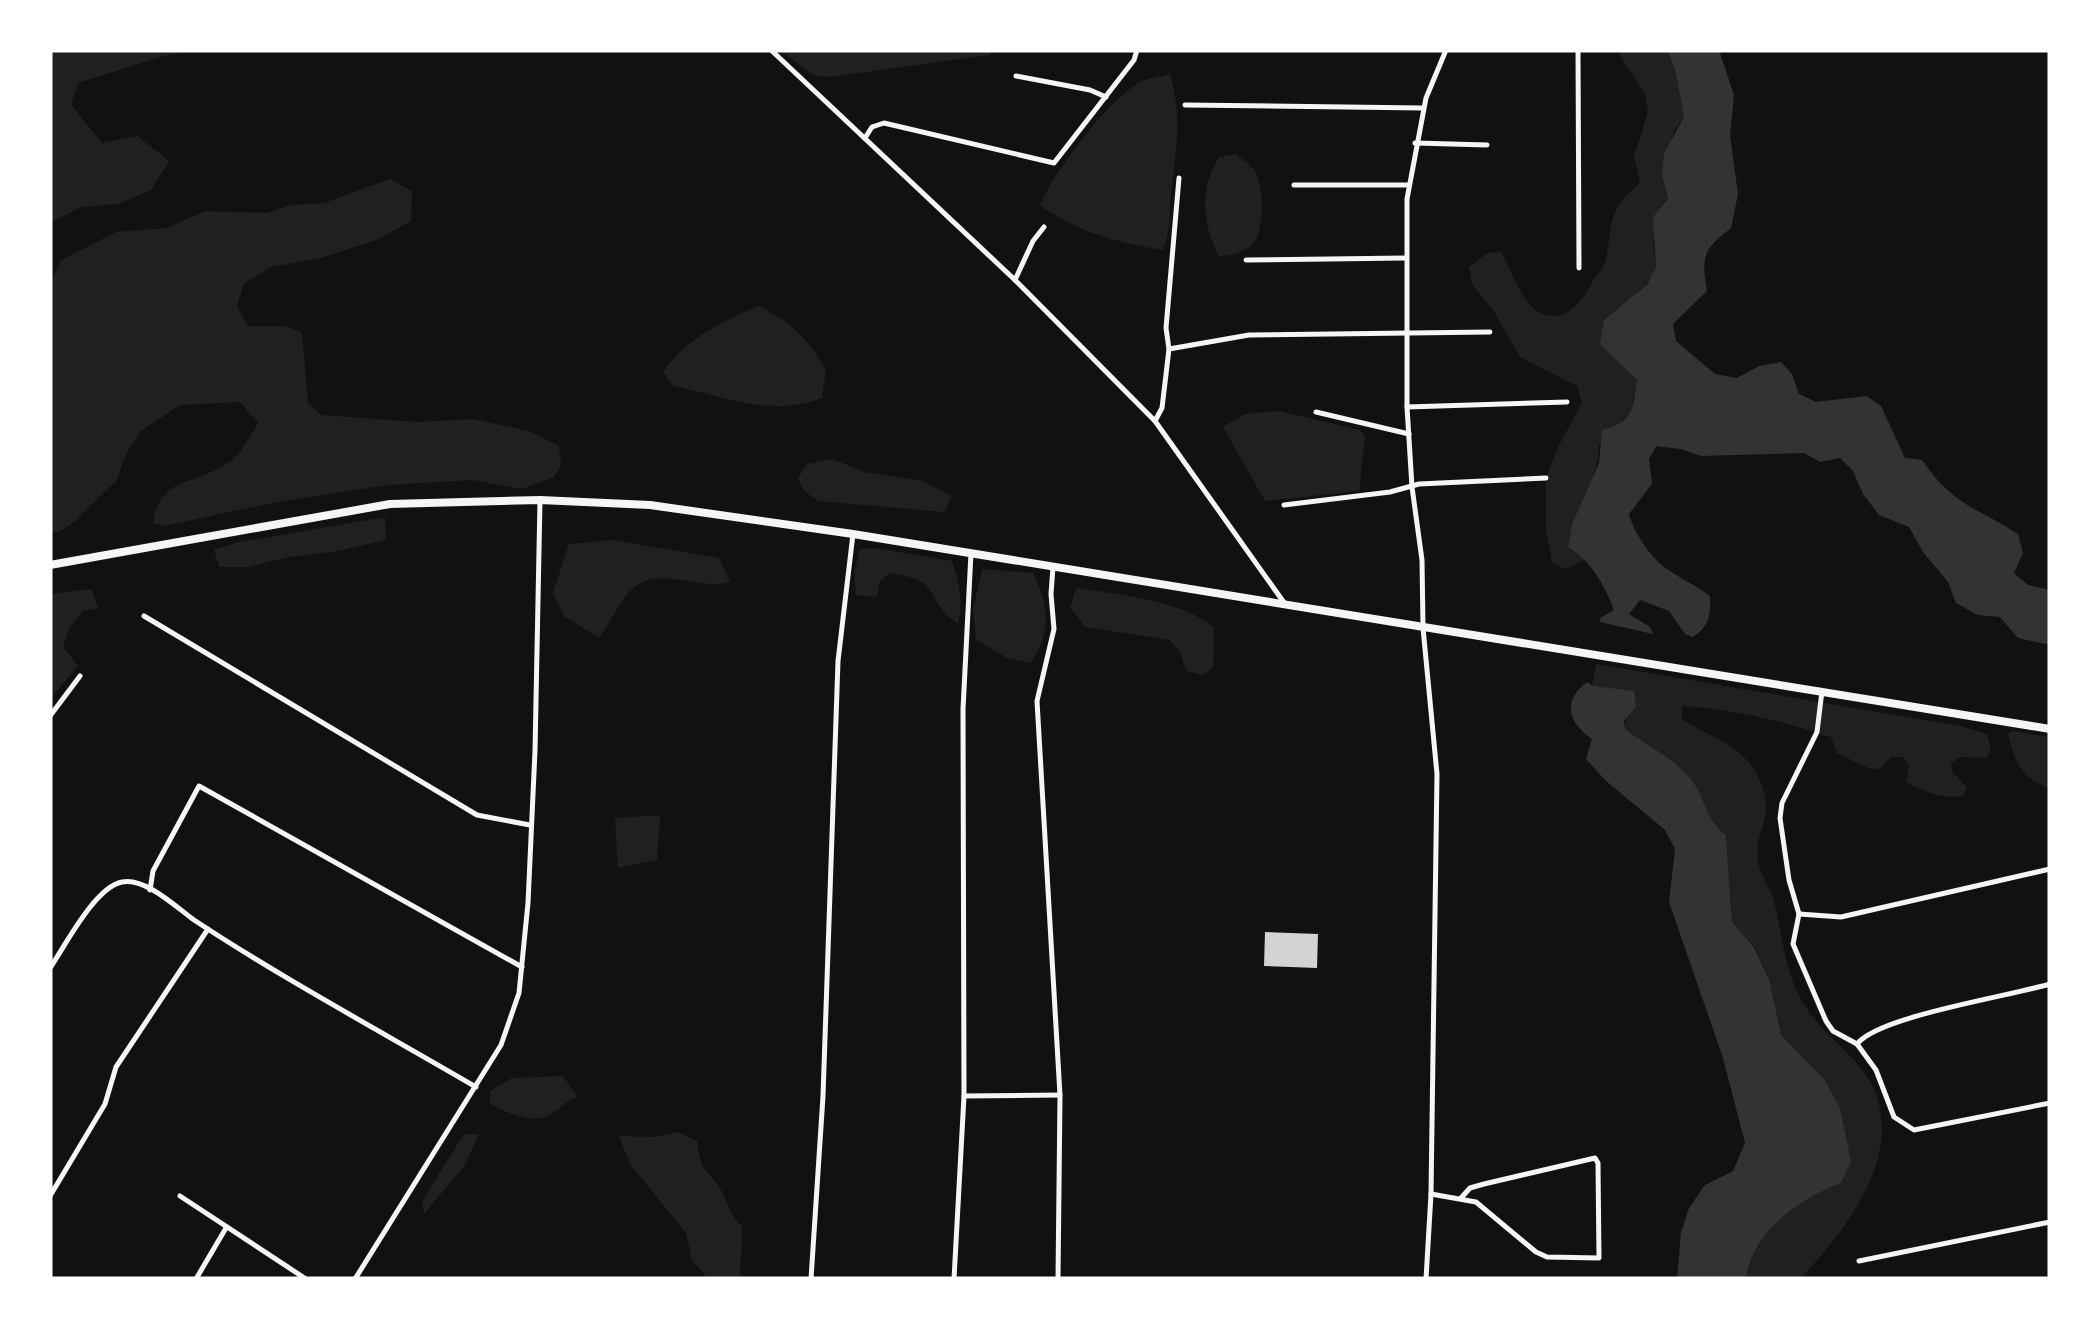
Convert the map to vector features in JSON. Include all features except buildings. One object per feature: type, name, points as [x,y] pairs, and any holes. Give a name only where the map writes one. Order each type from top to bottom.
[{"type":"main road","points":[[50,565],[353,508],[423,502],[540,500],[650,504],[2050,728]]},
{"type":"street","points":[[771,50],[1016,280],[1155,420],[1285,604]]},
{"type":"street","points":[[865,138],[872,128],[884,123],[1054,163],[1134,60],[1137,50]]},
{"type":"street","points":[[1426,1279],[1431,1194],[1437,774],[1407,408],[1406,258],[1415,143],[1423,108],[1446,50]]},
{"type":"street","points":[[1578,50],[1578,268]]},
{"type":"street","points":[[1016,76],[1090,90],[1106,97]]},
{"type":"street","points":[[1185,105],[1423,108]]},
{"type":"street","points":[[1415,143],[1487,145]]},
{"type":"street","points":[[1155,420],[1162,408],[1169,349],[1166,328],[1179,178]]},
{"type":"street","points":[[1294,185],[1409,186]]},
{"type":"street","points":[[1016,280],[1044,227]]},
{"type":"street","points":[[1246,260],[1406,258]]},
{"type":"street","points":[[1169,349],[1249,334],[1490,332]]},
{"type":"street","points":[[1407,408],[1567,402]]},
{"type":"street","points":[[1316,412],[1409,434]]},
{"type":"street","points":[[1284,505],[1344,499],[1419,484],[1546,478]]},
{"type":"street","points":[[354,1279],[476,1087],[508,1030],[519,993],[530,825],[540,500]]},
{"type":"street","points":[[811,1279],[822,1096],[838,661],[853,534]]},
{"type":"street","points":[[954,1279],[964,1096],[963,709],[970,553]]},
{"type":"street","points":[[1053,566],[1054,629],[1037,702],[1060,1095],[1058,1279]]},
{"type":"street","points":[[144,616],[477,816],[530,825]]},
{"type":"street","points":[[50,716],[80,676]]},
{"type":"street","points":[[1822,691],[1817,732],[1782,803],[1786,864],[1799,914],[1793,944],[1818,1009],[1833,1031],[1858,1044],[1876,1070],[1894,1117],[1914,1130],[2050,1103]]},
{"type":"street","points":[[150,890],[153,871],[199,786],[522,967]]},
{"type":"street","points":[[1799,914],[1841,917],[2050,868]]},
{"type":"street","points":[[50,968],[84,915],[109,887],[118,882],[137,882],[208,929],[476,1087]]},
{"type":"street","points":[[50,1196],[104,1104],[116,1067],[208,929]]},
{"type":"street","points":[[1858,1044],[1863,1036],[1901,1021],[2050,984]]},
{"type":"street","points":[[964,1096],[1060,1095]]},
{"type":"street","points":[[1431,1194],[1476,1202],[1547,1257],[1599,1258],[1595,1158],[1470,1188],[1461,1198]]},
{"type":"street","points":[[180,1196],[306,1279]]},
{"type":"street","points":[[1859,1262],[2050,1222]]},
{"type":"street","points":[[196,1279],[226,1228]]},
{"type":"shaded area","points":[[50,50],[196,50],[78,83],[71,104],[102,143],[137,136],[169,161],[151,190],[118,204],[81,207],[50,223]]},
{"type":"shaded area","points":[[779,50],[996,50],[989,55],[830,77],[815,76]]},
{"type":"shaded area","points":[[1620,50],[1667,50],[1675,69],[1684,117],[1674,131],[1662,175],[1668,199],[1653,240],[1656,266],[1647,285],[1625,367],[1637,380],[1630,416],[1599,445],[1595,469],[1568,547],[1587,559],[1565,569],[1552,562],[1546,529],[1546,478],[1582,403],[1577,386],[1520,357],[1495,313],[1472,284],[1469,267],[1487,253],[1501,252],[1526,300],[1546,315],[1563,314],[1582,298],[1604,265],[1617,208],[1640,183],[1634,157],[1648,112],[1645,94]]},
{"type":"shaded area","points":[[1667,50],[1719,50],[1734,95],[1730,136],[1738,194],[1731,228],[1706,255],[1707,291],[1673,324],[1676,341],[1715,374],[1737,378],[1759,366],[1781,362],[1792,374],[1799,394],[1816,402],[1867,396],[1881,406],[1905,458],[1922,460],[1955,496],[2018,534],[2023,553],[2014,573],[2028,585],[2050,590],[2050,645],[2018,638],[2000,617],[1978,615],[1956,603],[1948,582],[1923,552],[1909,527],[1879,515],[1863,494],[1853,471],[1840,458],[1820,462],[1804,453],[1701,456],[1656,446],[1649,459],[1652,484],[1629,514],[1631,521],[1657,560],[1710,596],[1708,620],[1692,637],[1685,634],[1669,611],[1640,600],[1629,614],[1650,627],[1653,634],[1600,622],[1600,618],[1614,610],[1610,600],[1590,567],[1568,547],[1573,522],[1599,463],[1602,430],[1626,419],[1634,399],[1637,380],[1600,344],[1604,320],[1647,285],[1656,266],[1653,217],[1668,199],[1662,175],[1664,153],[1684,117],[1675,69]]},
{"type":"shaded area","points":[[1170,74],[1177,134],[1169,229],[1163,250],[1098,235],[1040,205],[1069,156],[1113,104],[1140,82]]},
{"type":"shaded area","points":[[1236,154],[1257,176],[1260,227],[1248,248],[1219,256],[1206,219],[1208,181],[1219,157]]},
{"type":"shaded area","points":[[390,179],[412,191],[411,221],[377,240],[320,258],[271,267],[244,284],[237,306],[248,326],[286,326],[302,333],[308,403],[321,415],[418,422],[473,419],[529,431],[559,446],[561,465],[553,478],[521,489],[473,480],[388,485],[277,502],[164,526],[153,523],[165,495],[235,457],[258,423],[240,402],[180,405],[141,431],[126,454],[117,480],[74,522],[50,533],[51,281],[61,260],[116,232],[166,228],[205,211],[267,213],[291,205],[324,203]]},
{"type":"shaded area","points":[[759,306],[805,339],[826,369],[822,398],[803,404],[766,406],[673,386],[663,372],[672,360],[718,325]]},
{"type":"shaded area","points":[[1279,411],[1360,430],[1365,436],[1359,491],[1265,501],[1223,427],[1245,414]]},
{"type":"shaded area","points":[[832,459],[865,472],[923,481],[952,496],[944,512],[818,501],[804,491],[798,478],[807,464]]},
{"type":"shaded area","points":[[385,517],[386,540],[333,552],[248,567],[219,567],[214,550],[235,543]]},
{"type":"shaded area","points":[[612,540],[719,558],[730,582],[664,578],[640,583],[626,595],[599,638],[564,616],[553,593],[569,544]]},
{"type":"shaded area","points":[[860,549],[952,561],[961,601],[958,624],[926,585],[907,576],[889,573],[880,581],[877,597],[856,595],[854,573]]},
{"type":"shaded area","points":[[982,569],[1033,573],[1046,619],[1042,641],[1031,663],[1007,658],[976,640],[973,610]]},
{"type":"shaded area","points":[[1076,588],[1148,600],[1199,618],[1214,627],[1213,667],[1203,675],[1186,671],[1180,652],[1170,640],[1085,627],[1070,608]]},
{"type":"shaded area","points":[[91,589],[99,609],[83,610],[69,629],[63,647],[78,666],[50,699],[50,594]]},
{"type":"shaded area","points":[[1596,664],[1960,726],[1987,734],[1991,749],[1987,758],[1961,757],[1951,763],[1952,771],[1967,788],[1962,796],[1947,796],[1926,792],[1906,782],[1909,765],[1903,757],[1891,757],[1880,769],[1868,768],[1837,753],[1831,737],[1757,717],[1682,706],[1682,719],[1748,761],[1763,787],[1766,812],[1758,841],[1759,866],[1773,896],[1794,985],[1810,1014],[1862,1070],[1879,1105],[1880,1149],[1866,1190],[1842,1229],[1800,1279],[1746,1279],[1758,1246],[1780,1219],[1841,1182],[1825,1080],[1781,1035],[1770,982],[1755,947],[1732,922],[1726,835],[1713,822],[1686,774],[1625,729],[1628,713],[1592,686]]},
{"type":"shaded area","points":[[1587,682],[1634,691],[1636,707],[1624,721],[1625,729],[1686,774],[1713,822],[1726,835],[1732,922],[1754,947],[1770,982],[1781,1035],[1825,1080],[1840,1109],[1851,1161],[1841,1183],[1780,1219],[1758,1246],[1746,1279],[1677,1279],[1681,1232],[1689,1208],[1705,1185],[1733,1171],[1745,1143],[1723,1058],[1669,902],[1675,849],[1665,830],[1586,759],[1592,739],[1573,719],[1571,705]]},
{"type":"shaded area","points":[[2012,731],[2050,737],[2050,789],[2021,768],[2008,734]]},
{"type":"shaded area","points":[[660,815],[657,860],[618,868],[615,818]]},
{"type":"shaded area","points":[[563,1076],[578,1097],[552,1114],[520,1116],[490,1104],[490,1091],[512,1078]]},
{"type":"shaded area","points":[[678,1132],[697,1141],[703,1167],[742,1227],[740,1279],[708,1279],[692,1260],[686,1233],[630,1164],[619,1136],[653,1137]]},
{"type":"shaded area","points":[[464,1134],[479,1134],[465,1165],[424,1214],[422,1201]]}]
